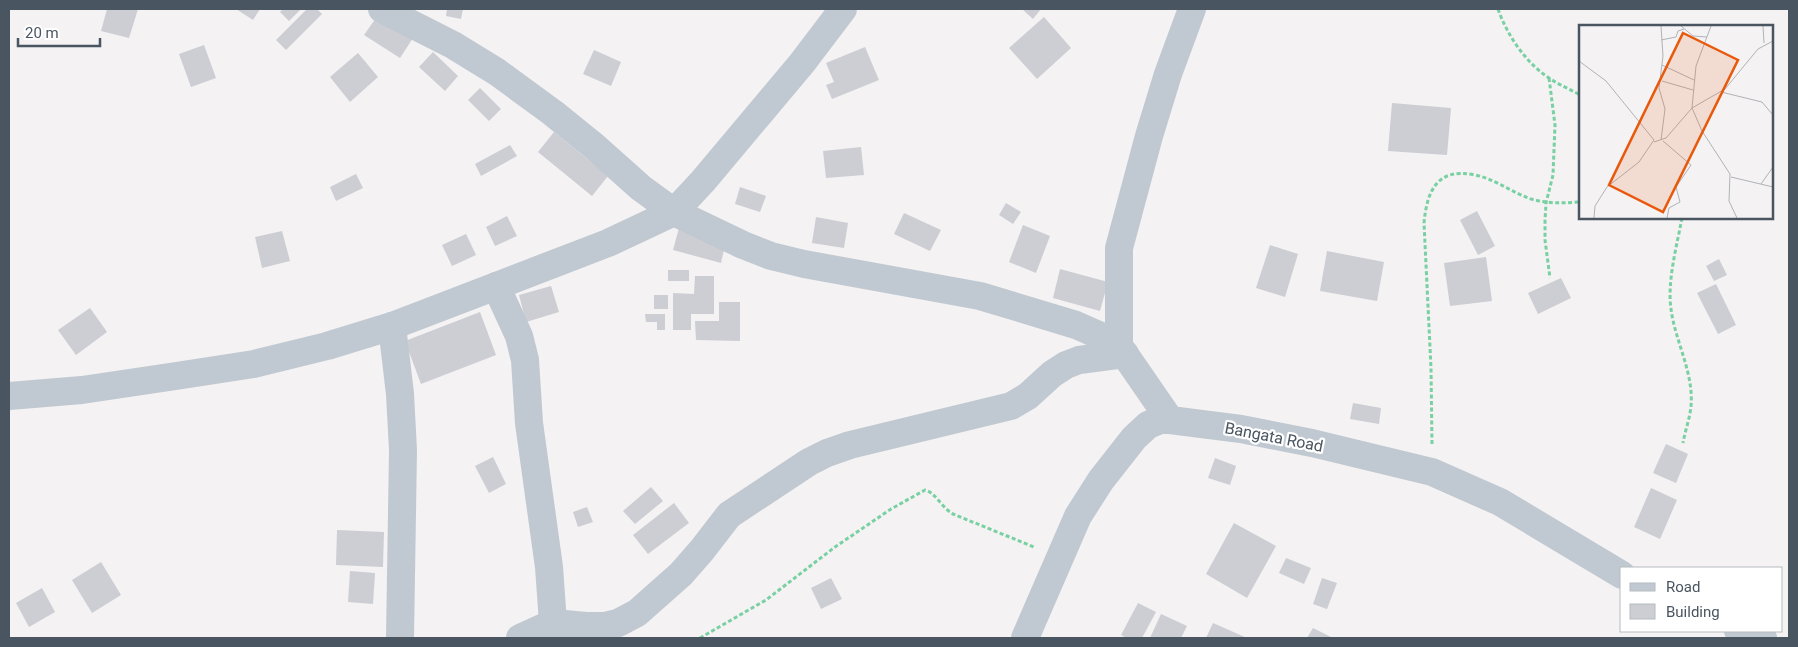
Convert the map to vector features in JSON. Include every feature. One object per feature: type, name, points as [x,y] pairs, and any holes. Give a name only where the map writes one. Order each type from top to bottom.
[{"type":"street","points":[[385,9],[453,45],[497,72],[553,113],[641,188],[674,212],[743,245],[771,256],[804,264],[980,296],[1076,325],[1110,340],[1122,350],[1170,420]]},
{"type":"street","points":[[9,396],[91,388],[254,364],[327,346],[392,326],[608,243],[674,212],[703,181],[802,63],[843,9]]},
{"type":"street","points":[[1122,350],[1119,248],[1149,136],[1168,74],[1192,9]]},
{"type":"street","points":[[496,286],[519,336],[525,360],[529,423],[549,567],[553,623]]},
{"type":"street","points":[[392,326],[400,394],[403,450],[400,638]]},
{"type":"street","points":[[520,638],[553,623],[605,626],[618,623],[637,613],[682,574],[729,515],[809,462],[827,453],[859,443],[1011,406],[1028,396],[1052,374],[1066,365],[1122,350]]},
{"type":"street","name":"Bangata Road","points":[[1025,638],[1078,516],[1101,480],[1134,438],[1148,425],[1160,420],[1241,429],[1312,443],[1432,472],[1500,502],[1620,574]]},
{"type":"street","points":[[1742,632],[1763,638]]},
{"type":"path","points":[[1498,9],[1514,41],[1532,64],[1549,78],[1579,94]]},
{"type":"path","points":[[1549,78],[1555,125],[1553,175],[1546,203],[1545,240],[1550,278]]},
{"type":"path","points":[[1432,472],[1431,368],[1424,224],[1426,204],[1433,187],[1445,176],[1457,174],[1475,175],[1529,198],[1546,203],[1579,202]]},
{"type":"path","points":[[1682,219],[1670,293],[1673,322],[1687,368],[1690,389],[1691,405],[1683,443]]},
{"type":"path","points":[[700,638],[766,600],[835,547],[891,509],[925,490],[931,492],[942,506],[953,514],[1060,558]]},
{"type":"building","points":[[107,9],[138,9],[129,38],[101,31]]},
{"type":"building","points":[[236,9],[260,9],[253,20]]},
{"type":"building","points":[[283,9],[301,9],[289,21],[280,12]]},
{"type":"building","points":[[307,9],[317,9],[322,14],[286,50],[276,40]]},
{"type":"building","points":[[447,9],[463,9],[461,19],[446,16]]},
{"type":"building","points":[[1022,9],[1041,9],[1033,19]]},
{"type":"building","points":[[378,15],[413,38],[400,58],[364,35]]},
{"type":"building","points":[[1044,17],[1071,48],[1037,79],[1009,48]]},
{"type":"building","points":[[204,45],[216,78],[191,87],[179,54]]},
{"type":"building","points":[[865,47],[879,80],[832,99],[826,85],[834,82],[826,63]]},
{"type":"building","points":[[594,50],[621,62],[611,86],[583,74]]},
{"type":"building","points":[[433,52],[458,76],[445,91],[419,67]]},
{"type":"building","points":[[358,53],[378,77],[350,102],[330,77]]},
{"type":"building","points":[[480,88],[501,109],[489,121],[468,100]]},
{"type":"building","points":[[1392,103],[1451,108],[1447,155],[1388,151]]},
{"type":"building","points":[[554,132],[608,176],[592,196],[538,152]]},
{"type":"building","points":[[510,145],[517,156],[481,176],[475,164]]},
{"type":"building","points":[[861,147],[864,175],[826,178],[823,151]]},
{"type":"building","points":[[356,174],[363,188],[336,201],[330,187]]},
{"type":"building","points":[[740,187],[766,196],[760,212],[735,204]]},
{"type":"building","points":[[1006,203],[1021,212],[1013,224],[999,215]]},
{"type":"building","points":[[1477,211],[1495,246],[1478,255],[1460,220]]},
{"type":"building","points":[[904,213],[941,230],[930,251],[894,234]]},
{"type":"building","points":[[507,216],[517,236],[495,246],[486,227]]},
{"type":"building","points":[[816,217],[848,223],[844,248],[812,243]]},
{"type":"building","points":[[1023,225],[1050,236],[1036,273],[1009,262]]},
{"type":"building","points":[[679,228],[726,241],[721,263],[673,250]]},
{"type":"building","points":[[282,231],[290,261],[262,268],[255,237]]},
{"type":"building","points":[[466,234],[476,255],[452,266],[442,245]]},
{"type":"building","points":[[1270,245],[1298,254],[1285,297],[1256,288]]},
{"type":"building","points":[[1327,251],[1384,262],[1377,301],[1320,291]]},
{"type":"building","points":[[1486,257],[1492,301],[1450,306],[1444,263]]},
{"type":"building","points":[[1719,259],[1727,275],[1714,281],[1706,266]]},
{"type":"building","points":[[1060,269],[1108,282],[1100,311],[1053,298]]},
{"type":"building","points":[[668,270],[689,270],[689,281],[668,281]]},
{"type":"building","points":[[695,276],[714,276],[714,314],[691,314],[691,330],[673,330],[673,293],[694,294]]},
{"type":"building","points":[[1561,278],[1571,298],[1538,314],[1528,293]]},
{"type":"building","points":[[1716,284],[1736,325],[1718,334],[1697,293]]},
{"type":"building","points":[[551,286],[559,312],[526,322],[519,295]]},
{"type":"building","points":[[654,295],[668,295],[668,309],[654,309]]},
{"type":"building","points":[[719,302],[740,302],[740,341],[696,340],[695,321],[719,321]]},
{"type":"building","points":[[90,308],[107,332],[76,355],[58,330]]},
{"type":"building","points":[[480,312],[496,355],[421,384],[405,341]]},
{"type":"building","points":[[645,314],[665,314],[665,330],[657,330],[657,322],[646,322]]},
{"type":"building","points":[[1353,403],[1381,408],[1379,424],[1350,419]]},
{"type":"building","points":[[1666,444],[1688,454],[1676,483],[1653,473]]},
{"type":"building","points":[[493,457],[506,484],[489,493],[475,466]]},
{"type":"building","points":[[1215,458],[1236,466],[1230,485],[1208,478]]},
{"type":"building","points":[[651,487],[663,501],[635,524],[623,511]]},
{"type":"building","points":[[1651,488],[1677,500],[1660,539],[1634,527]]},
{"type":"building","points":[[674,503],[689,523],[648,554],[633,535]]},
{"type":"building","points":[[587,507],[593,522],[578,527],[573,512]]},
{"type":"building","points":[[1234,523],[1276,546],[1247,598],[1206,574]]},
{"type":"building","points":[[337,530],[384,532],[383,567],[336,565]]},
{"type":"building","points":[[1286,558],[1311,568],[1304,584],[1279,573]]},
{"type":"building","points":[[101,562],[121,595],[92,613],[72,580]]},
{"type":"building","points":[[350,571],[375,573],[373,604],[348,602]]},
{"type":"building","points":[[831,578],[842,599],[821,609],[811,588]]},
{"type":"building","points":[[1322,578],[1337,583],[1327,609],[1313,604]]},
{"type":"building","points":[[42,588],[55,612],[29,627],[16,603]]},
{"type":"building","points":[[1138,603],[1156,612],[1142,638],[1127,638],[1121,635]]},
{"type":"building","points":[[1161,614],[1187,626],[1181,638],[1150,638]]},
{"type":"building","points":[[1213,623],[1247,638],[1206,638]]},
{"type":"building","points":[[1313,628],[1333,638],[1307,638]]}]
